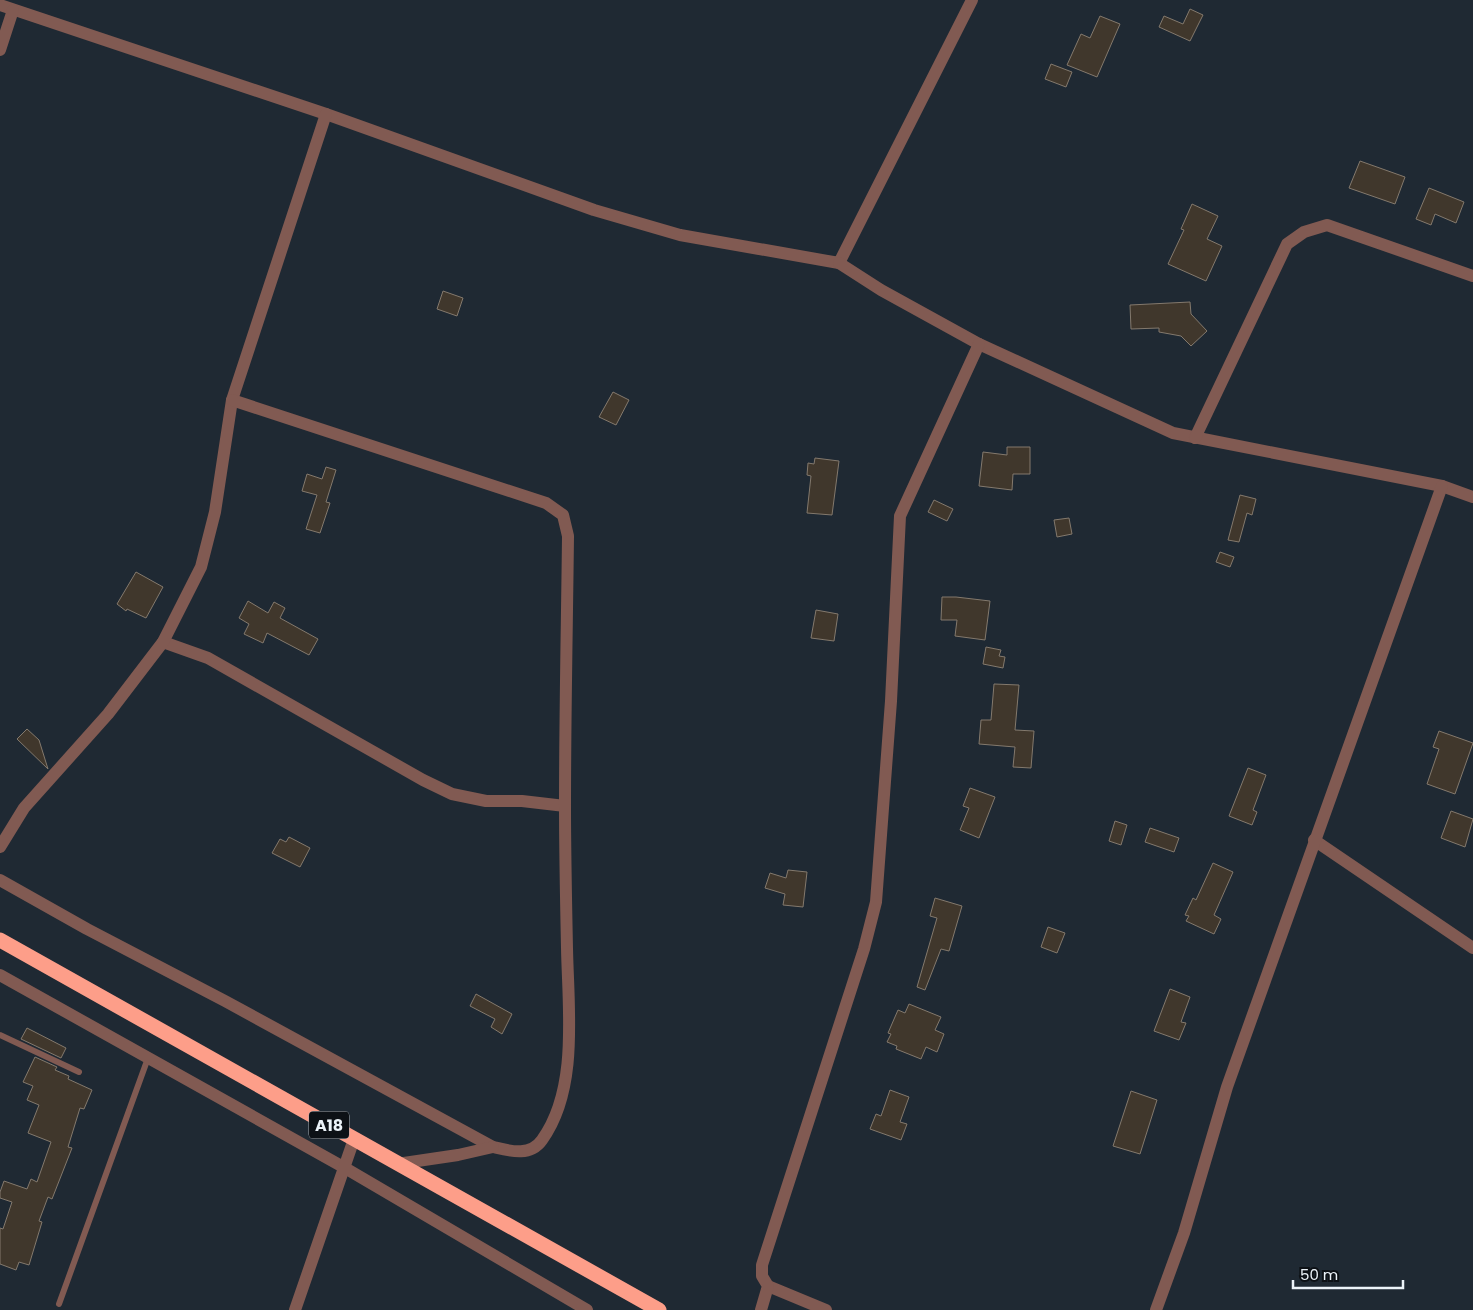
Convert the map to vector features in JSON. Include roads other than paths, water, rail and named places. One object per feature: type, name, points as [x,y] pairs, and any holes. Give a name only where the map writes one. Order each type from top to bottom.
[{"type":"highway","name":"A18","points":[[0,940],[658,1310]]},
{"type":"street","points":[[839,263],[972,0]]},
{"type":"street","points":[[0,6],[326,114],[594,210],[680,235],[839,263],[881,290],[979,344],[1173,433],[1442,486],[1473,497]]},
{"type":"street","points":[[0,50],[13,10]]},
{"type":"street","points":[[0,847],[24,808],[108,714],[163,642],[201,567],[215,512],[232,400],[326,114]]},
{"type":"street","points":[[1195,438],[1287,244],[1304,232],[1328,225],[1473,276]]},
{"type":"street","points":[[826,1310],[768,1286],[762,1276],[762,1265],[861,958],[876,902],[891,700],[900,516],[979,344]]},
{"type":"street","points":[[0,880],[87,929],[234,1005],[493,1147],[515,1152],[534,1148],[550,1128],[562,1095],[569,1027],[565,806],[568,536],[563,515],[546,503],[232,400]]},
{"type":"street","points":[[1156,1310],[1184,1233],[1227,1087],[1442,486]]},
{"type":"street","points":[[163,642],[208,658],[423,780],[452,794],[486,801],[522,801],[565,806]]},
{"type":"street","points":[[1314,840],[1473,948]]},
{"type":"street","points":[[0,975],[345,1168],[587,1310]]},
{"type":"street","points":[[294,1310],[354,1139]]},
{"type":"street","points":[[397,1164],[458,1155],[493,1147]]},
{"type":"street","points":[[761,1310],[768,1286]]},
{"type":"lane","points":[[0,1035],[79,1072]]},
{"type":"lane","points":[[59,1304],[148,1058]]}]
